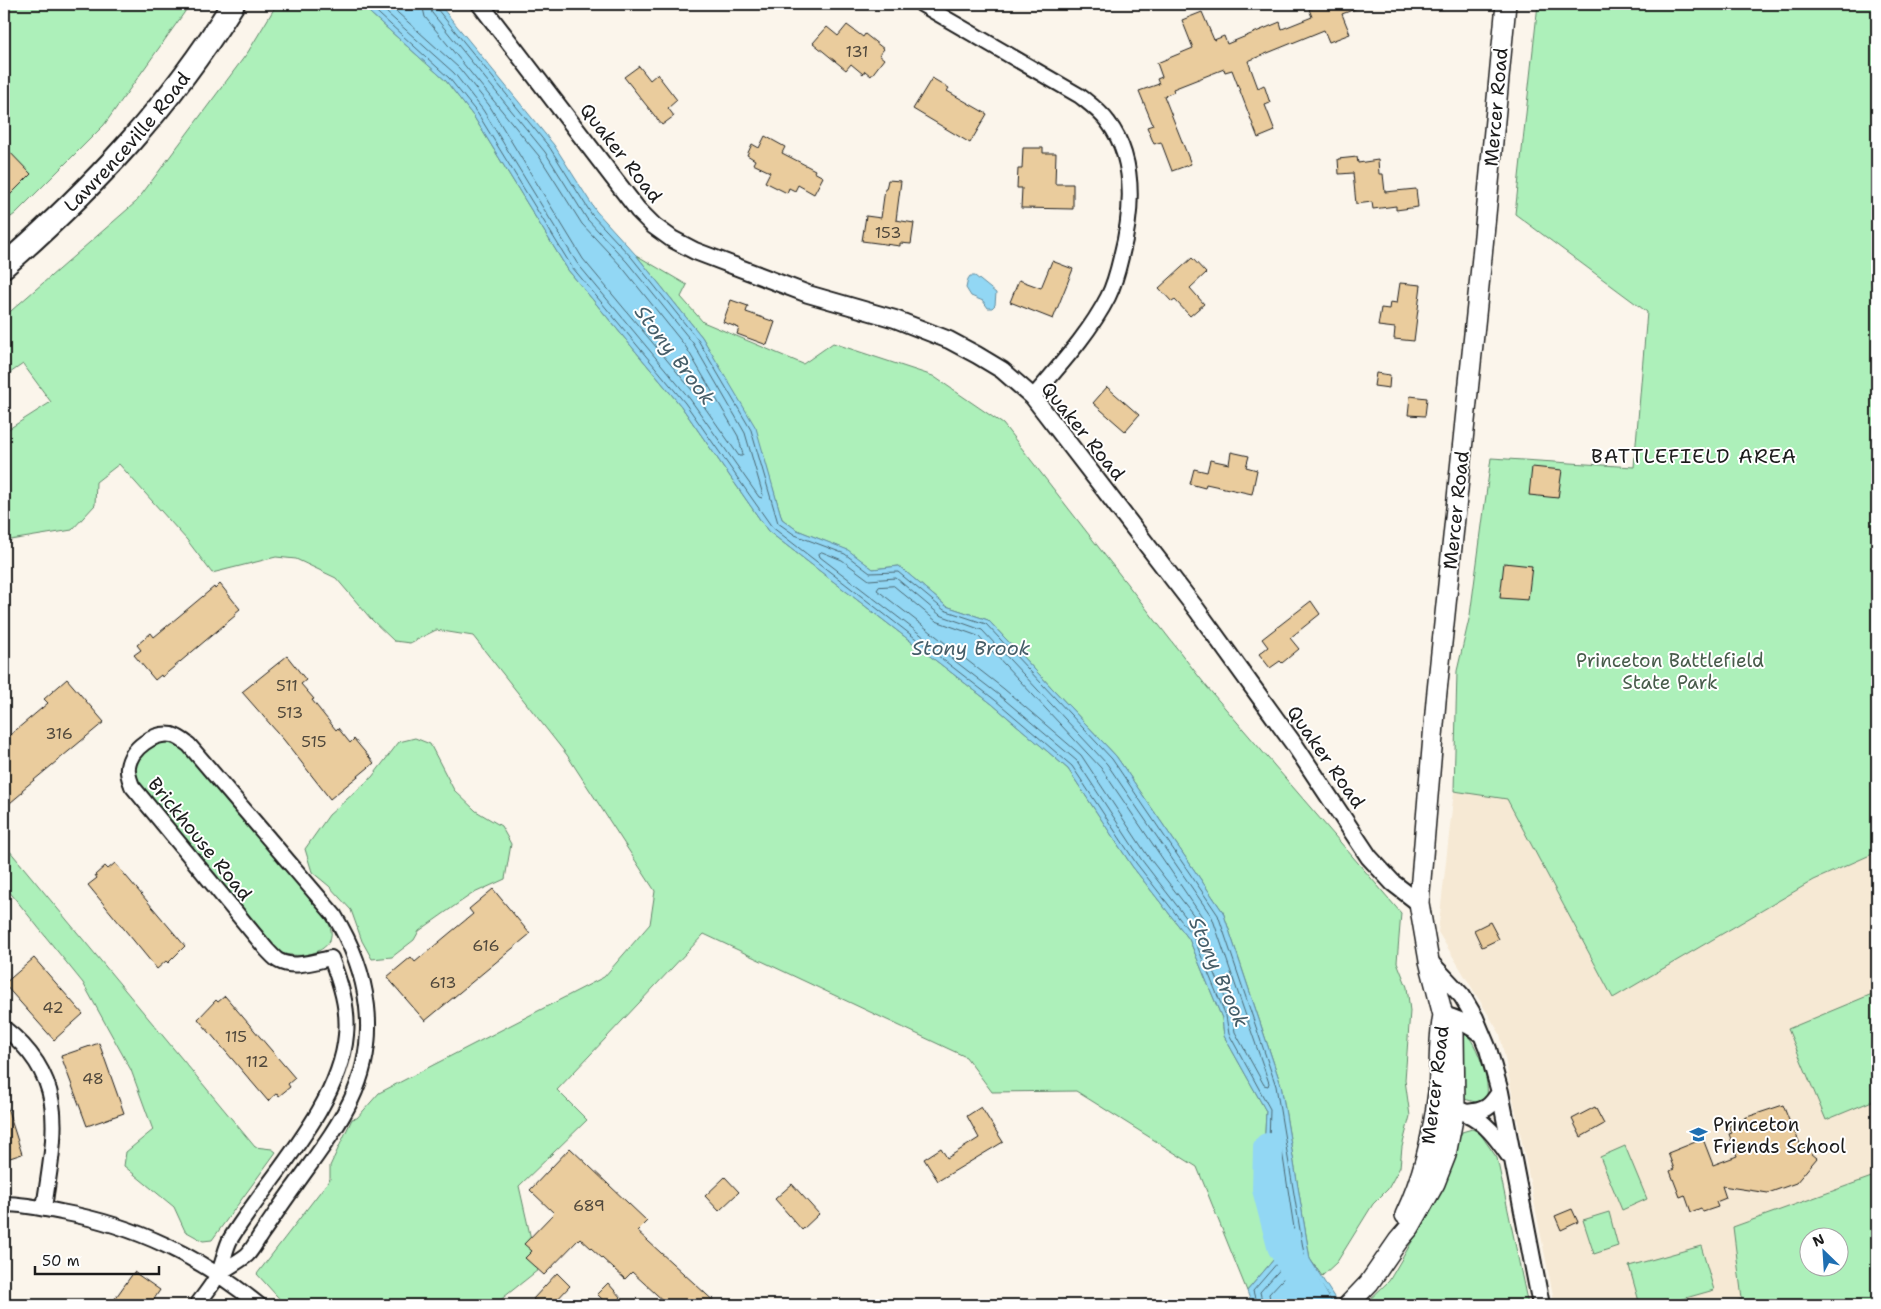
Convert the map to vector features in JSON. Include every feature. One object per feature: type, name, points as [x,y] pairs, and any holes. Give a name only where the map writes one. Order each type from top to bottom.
[{"type":"highway","name":"Lawrenceville Road","points":[[4,266],[55,222],[134,139],[170,95],[215,33],[233,4]]},
{"type":"main road","name":"Mercer Road","points":[[1348,1305],[1369,1282],[1410,1227],[1436,1183],[1461,1111],[1454,1034],[1443,1015],[1429,961],[1419,903],[1436,701],[1506,4]]},
{"type":"main road","name":"Mercer Road","points":[[1398,1241],[1403,1220],[1425,1163],[1438,1092],[1440,1034],[1443,1015]]},
{"type":"street","name":"Quaker Road","points":[[480,4],[638,210],[654,226],[672,239],[695,251],[808,294],[896,319],[949,340],[1002,370],[1033,397],[1197,610],[1296,747],[1369,857],[1393,884],[1419,903]]},
{"type":"street","points":[[921,4],[1080,96],[1096,108],[1109,123],[1125,161],[1130,187],[1130,212],[1126,240],[1109,296],[1074,349],[1033,397]]},
{"type":"street","name":"Brickhouse Road","points":[[218,1274],[247,1254],[338,1124],[362,1074],[369,1027],[367,1005],[363,983],[350,944],[334,915],[189,745],[181,738],[172,735],[152,738],[142,744],[128,767],[132,786],[267,950],[280,961],[290,964],[305,963],[331,958],[350,944]]},
{"type":"street","points":[[197,1305],[218,1274],[230,1240],[318,1115],[342,1063],[345,1046],[346,1015],[343,994],[331,958]]},
{"type":"street","points":[[1429,961],[1462,996],[1475,1018],[1488,1049],[1500,1092],[1541,1305]]},
{"type":"street","points":[[1443,1015],[1461,1020],[1481,1034]]},
{"type":"street","points":[[4,1028],[16,1037],[32,1055],[44,1076],[51,1095],[54,1116],[54,1141],[44,1208]]},
{"type":"street","points":[[345,1046],[367,1048]]},
{"type":"street","points":[[1438,1092],[1447,1103],[1487,1127],[1512,1159]]},
{"type":"street","points":[[1461,1111],[1486,1109],[1500,1092]]},
{"type":"street","points":[[4,1204],[44,1208],[121,1226],[184,1254],[218,1274],[259,1305]]},
{"type":"shaded area","name":"Princeton Friends School","points":[[1454,791],[1507,799],[1613,998],[1815,880],[1877,852],[1877,1300],[1869,1305],[1555,1305],[1500,1034],[1438,932]]},
{"type":"green space","points":[[4,4],[189,4],[104,125],[15,214],[4,222]]},
{"type":"green space","points":[[277,4],[360,4],[446,81],[474,117],[568,270],[681,406],[768,531],[992,704],[1068,769],[1132,866],[1189,939],[1222,1018],[1224,1036],[1266,1111],[1263,1176],[1282,1246],[1275,1258],[1247,1291],[1197,1167],[1076,1091],[992,1092],[966,1057],[704,934],[557,1090],[587,1120],[519,1186],[538,1270],[494,1305],[285,1305],[257,1274],[330,1179],[330,1166],[352,1119],[357,1118],[379,1093],[604,977],[650,924],[655,891],[567,755],[473,636],[436,630],[410,643],[394,641],[371,619],[336,578],[296,559],[276,557],[212,573],[187,540],[119,464],[96,482],[95,505],[72,530],[4,541],[4,432],[51,402],[23,364],[4,377],[4,317],[136,202],[248,52]]},
{"type":"green space","name":"Princeton Battlefield State Park","points":[[1538,4],[1877,4],[1877,852],[1814,880],[1613,998],[1507,799],[1454,791],[1457,671],[1470,615],[1491,458],[1634,467],[1647,312],[1515,214]]},
{"type":"green space","points":[[636,255],[687,285],[681,297],[703,322],[803,364],[833,343],[933,376],[1003,424],[1207,687],[1401,913],[1397,962],[1407,987],[1410,1011],[1405,1080],[1410,1116],[1402,1147],[1400,1167],[1388,1189],[1373,1204],[1337,1262],[1322,1276],[1310,1259],[1281,1085],[1223,912],[1116,756],[988,620],[946,606],[899,566],[873,569],[847,550],[797,530],[782,519],[755,428],[702,337]]},
{"type":"green space","points":[[415,738],[430,744],[454,790],[476,811],[501,826],[511,844],[505,879],[472,894],[453,907],[419,931],[414,940],[392,957],[372,959],[362,941],[351,910],[329,886],[312,872],[305,849],[329,815],[372,777],[399,742]]},
{"type":"green space","points":[[157,741],[172,741],[185,748],[325,917],[330,926],[331,934],[325,947],[310,954],[301,955],[287,954],[274,949],[137,783],[135,768],[138,758]]},
{"type":"green space","points":[[4,844],[255,1147],[272,1149],[276,1152],[212,1240],[203,1241],[185,1231],[174,1207],[124,1166],[126,1152],[153,1130],[131,1070],[83,983],[4,885]]},
{"type":"green space","points":[[1877,992],[1877,1099],[1826,1120],[1788,1029]]},
{"type":"green space","points":[[1461,1030],[1476,1049],[1484,1069],[1487,1095],[1479,1103],[1464,1099]]},
{"type":"green space","points":[[1472,1129],[1479,1132],[1497,1158],[1528,1305],[1364,1305],[1389,1281],[1432,1207],[1462,1132]]},
{"type":"green space","points":[[1625,1146],[1647,1199],[1622,1210],[1600,1157]]},
{"type":"green space","points":[[1877,1175],[1877,1305],[1726,1305],[1742,1299],[1733,1227]]},
{"type":"green space","points":[[1609,1212],[1618,1246],[1594,1254],[1583,1220]]},
{"type":"green space","points":[[1701,1246],[1714,1290],[1661,1305],[1640,1305],[1629,1266]]},
{"type":"water","name":"Stony Brook","points":[[360,4],[439,4],[554,145],[596,211],[636,255],[702,337],[756,428],[782,519],[797,530],[848,550],[873,569],[899,566],[946,606],[988,620],[1116,756],[1223,912],[1281,1085],[1310,1259],[1339,1305],[1252,1305],[1247,1291],[1275,1258],[1282,1246],[1263,1176],[1266,1111],[1224,1036],[1222,1018],[1189,939],[1132,866],[1068,769],[992,704],[768,531],[681,406],[568,270],[474,117],[446,81]]},
{"type":"water","points":[[970,276],[975,276],[996,293],[995,305],[992,308],[988,308],[983,301],[971,296],[966,288]]},
{"type":"building","points":[[1322,4],[1368,4],[1342,14],[1350,34],[1329,42],[1324,30],[1248,61],[1258,88],[1264,85],[1270,103],[1265,105],[1275,131],[1258,138],[1232,70],[1225,72],[1224,69],[1173,89],[1174,92],[1164,96],[1191,164],[1172,171],[1161,142],[1154,144],[1147,127],[1153,125],[1139,91],[1159,84],[1157,79],[1162,77],[1157,63],[1193,48],[1182,20],[1202,12],[1214,40],[1224,36],[1227,44],[1280,22],[1282,29],[1312,17],[1309,9]]},
{"type":"building","points":[[847,25],[863,37],[865,34],[884,49],[879,55],[884,59],[871,76],[865,71],[863,74],[851,64],[846,70],[813,43],[827,27],[838,36]]},
{"type":"building","points":[[639,66],[650,80],[657,74],[677,100],[668,108],[674,116],[662,125],[624,77]]},
{"type":"building","points":[[932,78],[949,88],[947,91],[987,114],[970,143],[913,109]]},
{"type":"building","points":[[765,136],[785,147],[782,153],[815,170],[814,172],[823,177],[814,194],[798,185],[795,191],[789,188],[787,193],[765,182],[770,172],[753,164],[755,160],[747,155],[752,144],[759,148]]},
{"type":"building","points":[[4,146],[31,174],[4,201]]},
{"type":"building","points":[[1023,148],[1043,148],[1043,153],[1056,153],[1055,184],[1073,184],[1073,209],[1021,208],[1022,188],[1017,188],[1018,169],[1022,169]]},
{"type":"building","points":[[1357,157],[1358,163],[1378,160],[1379,174],[1383,174],[1385,192],[1416,189],[1418,207],[1396,210],[1396,206],[1373,209],[1372,202],[1356,204],[1353,173],[1339,174],[1338,159]]},
{"type":"building","points":[[888,180],[901,181],[896,220],[914,223],[911,244],[900,243],[900,246],[862,241],[866,216],[881,218]]},
{"type":"building","points":[[1192,258],[1206,273],[1190,288],[1204,304],[1190,316],[1175,300],[1172,302],[1159,288]]},
{"type":"building","points":[[1052,261],[1073,269],[1053,319],[1010,302],[1019,280],[1041,288]]},
{"type":"building","points":[[1400,283],[1421,285],[1414,341],[1394,339],[1395,328],[1378,326],[1381,308],[1389,309],[1390,302],[1397,303]]},
{"type":"building","points":[[731,300],[748,306],[746,312],[775,322],[767,345],[737,334],[739,328],[723,322]]},
{"type":"building","points":[[1376,373],[1390,375],[1389,388],[1374,386]]},
{"type":"building","points":[[1107,387],[1139,415],[1125,431],[1093,403]]},
{"type":"building","points":[[1410,396],[1427,398],[1425,416],[1408,415]]},
{"type":"building","points":[[1231,452],[1249,456],[1246,467],[1257,470],[1252,494],[1206,484],[1205,488],[1190,484],[1194,469],[1207,472],[1210,460],[1229,464]]},
{"type":"building","points":[[1532,467],[1562,470],[1558,498],[1529,495]]},
{"type":"building","points":[[1504,563],[1532,566],[1528,600],[1500,598]]},
{"type":"building","points":[[220,584],[240,609],[235,613],[236,615],[162,677],[161,675],[155,680],[134,655],[141,650],[137,645],[151,633],[154,637]]},
{"type":"building","points":[[1311,601],[1320,614],[1290,638],[1299,649],[1282,663],[1280,661],[1270,668],[1259,654],[1268,647],[1262,639]]},
{"type":"building","points":[[287,656],[306,680],[301,684],[336,730],[338,728],[350,743],[354,739],[374,763],[330,799],[284,740],[242,692]]},
{"type":"building","points":[[67,679],[104,722],[22,790],[23,792],[4,808],[4,740],[48,703],[44,699]]},
{"type":"building","points":[[115,863],[185,946],[168,963],[166,961],[157,969],[88,885],[97,878],[95,875],[105,866],[108,869]]},
{"type":"building","points":[[493,889],[530,934],[425,1021],[387,977],[411,957],[415,962],[473,914],[469,909]]},
{"type":"building","points":[[1490,922],[1499,939],[1482,947],[1474,930]]},
{"type":"building","points":[[34,958],[83,1014],[54,1040],[4,984]]},
{"type":"building","points":[[225,996],[295,1078],[288,1084],[290,1087],[279,1096],[277,1093],[268,1101],[198,1019],[216,1000],[218,1002]]},
{"type":"building","points":[[99,1043],[124,1113],[87,1126],[61,1056]]},
{"type":"building","points":[[1783,1105],[1800,1144],[1817,1158],[1796,1183],[1768,1193],[1722,1186],[1726,1198],[1716,1202],[1718,1207],[1703,1212],[1701,1208],[1691,1212],[1685,1195],[1680,1197],[1670,1171],[1674,1169],[1668,1153],[1703,1139],[1713,1165],[1737,1156],[1729,1134],[1732,1133],[1729,1126],[1745,1120],[1744,1118]]},
{"type":"building","points":[[4,1107],[7,1107],[22,1154],[4,1160]]},
{"type":"building","points":[[981,1107],[1003,1142],[938,1181],[924,1159],[941,1148],[947,1158],[979,1138],[967,1116]]},
{"type":"building","points":[[1595,1107],[1604,1124],[1581,1137],[1572,1119]]},
{"type":"building","points":[[570,1148],[647,1221],[637,1231],[718,1305],[668,1305],[632,1272],[625,1279],[580,1238],[544,1275],[525,1258],[532,1251],[524,1244],[554,1213],[530,1190]]},
{"type":"building","points":[[725,1177],[739,1192],[719,1211],[705,1196]]},
{"type":"building","points":[[792,1184],[819,1214],[802,1230],[775,1199]]},
{"type":"building","points":[[1572,1209],[1578,1222],[1561,1230],[1555,1216]]},
{"type":"building","points":[[134,1272],[160,1290],[150,1305],[122,1305],[114,1300]]},
{"type":"building","points":[[557,1273],[570,1286],[552,1305],[540,1305],[533,1299]]},
{"type":"building","points":[[608,1283],[621,1298],[612,1305],[608,1305],[597,1294]]},
{"type":"waterway","name":"Stony Brook","points":[[1268,1148],[1267,1189],[1282,1246],[1316,1305]]},
{"type":"place","name":"Princeton Friends School","points":[[1699,1135]]},
{"type":"district","name":"BATTLEFIELD AREA","points":[[1694,456]]}]
